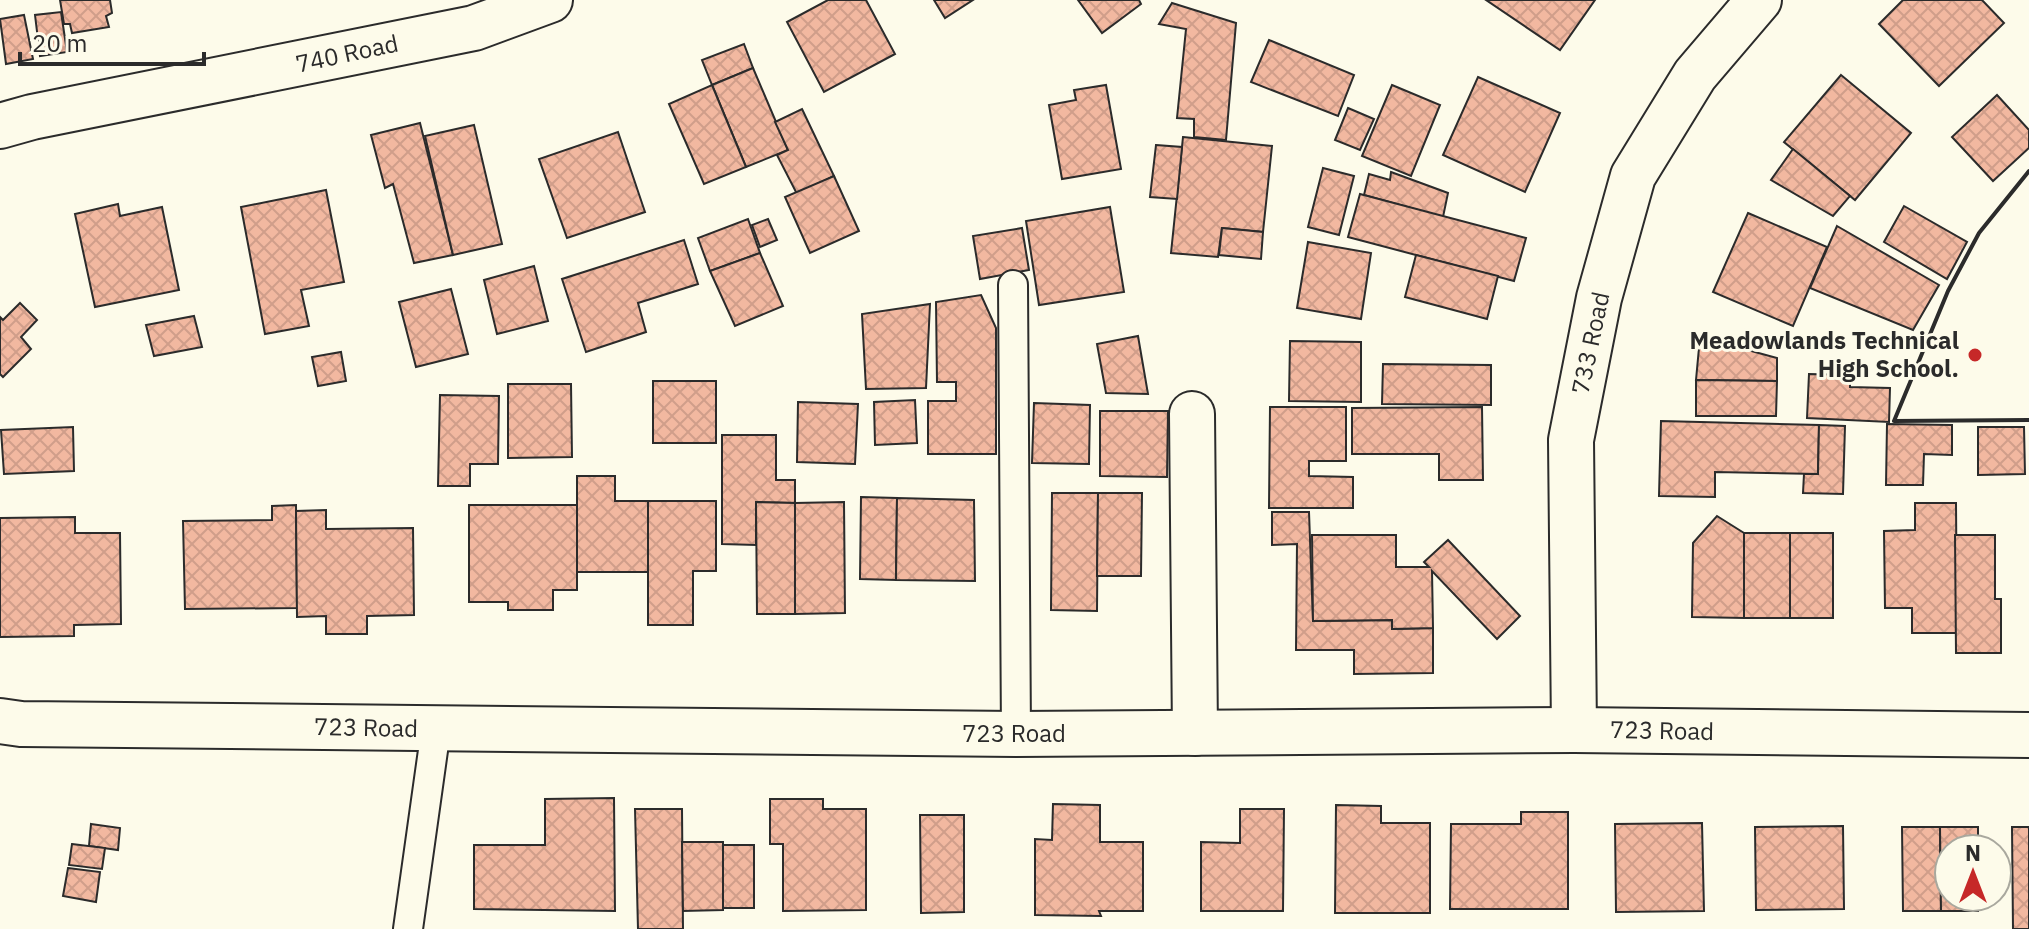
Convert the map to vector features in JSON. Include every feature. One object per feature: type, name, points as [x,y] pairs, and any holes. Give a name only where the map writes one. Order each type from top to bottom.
[{"type":"street","name":"740 Road","points":[[0,126],[474,28],[550,0]]},
{"type":"street","name":"733 Road","points":[[1574,730],[1571,440],[1599,298],[1633,176],[1695,75],[1759,0]]},
{"type":"street","points":[[1192,414],[1195,733]]},
{"type":"street","name":"723 Road","points":[[0,721],[21,724],[1016,734],[1574,730],[2029,735]]},
{"type":"lane","points":[[1013,285],[1016,734]]},
{"type":"lane","points":[[408,929],[436,729]]},
{"type":"building","points":[[60,0],[110,0],[112,13],[106,16],[109,27],[72,33],[70,24],[64,24]]},
{"type":"building","points":[[828,0],[866,0],[895,54],[824,92],[787,22]]},
{"type":"building","points":[[934,0],[973,0],[945,18]]},
{"type":"building","points":[[1078,0],[1139,0],[1141,4],[1102,33]]},
{"type":"building","points":[[1486,0],[1595,0],[1560,50]]},
{"type":"building","points":[[1903,0],[1982,0],[2004,23],[1939,86],[1879,24]]},
{"type":"building","points":[[1172,3],[1236,23],[1226,140],[1194,137],[1194,119],[1177,118],[1186,29],[1159,24]]},
{"type":"building","points":[[61,12],[67,52],[40,56],[35,15]]},
{"type":"building","points":[[24,15],[33,59],[6,64],[0,19]]},
{"type":"building","points":[[1269,40],[1354,75],[1338,116],[1251,82]]},
{"type":"building","points":[[744,44],[753,68],[712,85],[702,60]]},
{"type":"building","points":[[753,68],[788,150],[746,167],[712,85]]},
{"type":"building","points":[[1841,75],[1911,133],[1855,200],[1784,142]]},
{"type":"building","points":[[1478,77],[1560,113],[1525,192],[1443,155]]},
{"type":"building","points":[[712,85],[746,167],[704,184],[669,104]]},
{"type":"building","points":[[1106,85],[1121,169],[1062,179],[1049,105],[1076,100],[1074,90]]},
{"type":"building","points":[[1392,85],[1440,105],[1411,176],[1362,156]]},
{"type":"building","points":[[1997,95],[2029,130],[2029,148],[1993,181],[1952,137]]},
{"type":"building","points":[[1348,108],[1374,119],[1360,150],[1335,140]]},
{"type":"building","points":[[802,109],[834,176],[797,194],[777,155],[788,150],[775,122]]},
{"type":"building","points":[[420,123],[453,255],[414,263],[393,184],[385,188],[371,135]]},
{"type":"building","points":[[474,125],[502,244],[453,255],[425,136]]},
{"type":"building","points":[[618,132],[645,212],[567,238],[539,159]]},
{"type":"building","points":[[1183,137],[1272,146],[1263,232],[1222,228],[1218,257],[1171,253]]},
{"type":"building","points":[[1156,145],[1182,147],[1177,199],[1150,197]]},
{"type":"building","points":[[1793,149],[1850,196],[1833,216],[1771,180]]},
{"type":"building","points":[[1323,168],[1354,176],[1339,235],[1308,227]]},
{"type":"building","points":[[1391,172],[1448,193],[1443,217],[1364,195],[1369,174],[1390,180]]},
{"type":"building","points":[[834,176],[859,231],[810,253],[785,197]]},
{"type":"building","points":[[326,190],[344,282],[301,290],[309,326],[265,334],[241,207]]},
{"type":"building","points":[[1360,194],[1526,238],[1514,281],[1348,237]]},
{"type":"building","points":[[118,204],[120,216],[162,207],[179,290],[95,307],[75,214]]},
{"type":"building","points":[[1904,206],[1967,242],[1947,279],[1884,242]]},
{"type":"building","points":[[1110,207],[1124,292],[1039,305],[1026,221]]},
{"type":"building","points":[[1748,213],[1827,247],[1793,326],[1713,292]]},
{"type":"building","points":[[748,219],[760,253],[710,271],[698,238]]},
{"type":"building","points":[[768,219],[777,240],[760,247],[752,225]]},
{"type":"building","points":[[1837,226],[1939,285],[1913,330],[1810,288]]},
{"type":"building","points":[[1022,228],[1029,270],[980,279],[973,236]]},
{"type":"building","points":[[1222,228],[1263,232],[1261,259],[1219,255]]},
{"type":"building","points":[[684,240],[698,284],[638,303],[646,332],[586,352],[562,279]]},
{"type":"building","points":[[1308,242],[1371,253],[1361,319],[1297,308]]},
{"type":"building","points":[[760,253],[783,306],[735,326],[710,271]]},
{"type":"building","points":[[1416,255],[1498,276],[1487,319],[1405,297]]},
{"type":"building","points":[[534,266],[548,321],[497,334],[484,280]]},
{"type":"building","points":[[451,289],[468,354],[416,367],[399,302]]},
{"type":"building","points":[[981,295],[996,328],[996,454],[928,454],[928,401],[956,401],[956,382],[937,382],[936,302]]},
{"type":"building","points":[[20,303],[37,320],[21,337],[31,349],[3,377],[0,374],[0,317],[3,320]]},
{"type":"building","points":[[930,304],[926,388],[866,389],[862,314]]},
{"type":"building","points":[[194,316],[202,347],[154,356],[146,325]]},
{"type":"building","points":[[1138,336],[1148,394],[1106,393],[1097,344]]},
{"type":"building","points":[[1700,337],[1777,358],[1777,381],[1696,380]]},
{"type":"building","points":[[1290,341],[1361,342],[1361,402],[1289,401]]},
{"type":"building","points":[[341,352],[346,381],[318,386],[312,357]]},
{"type":"building","points":[[1383,364],[1491,365],[1491,405],[1382,404]]},
{"type":"building","points":[[1809,374],[1850,375],[1850,387],[1890,388],[1889,422],[1807,418]]},
{"type":"building","points":[[1696,380],[1777,381],[1776,416],[1696,416]]},
{"type":"building","points":[[653,381],[716,381],[716,443],[653,443]]},
{"type":"building","points":[[508,384],[571,384],[572,457],[508,458]]},
{"type":"building","points":[[440,395],[499,396],[498,464],[470,464],[470,486],[438,486]]},
{"type":"building","points":[[915,400],[917,443],[875,445],[874,402]]},
{"type":"building","points":[[798,402],[858,404],[855,464],[797,462]]},
{"type":"building","points":[[1034,403],[1090,405],[1089,464],[1032,463]]},
{"type":"building","points":[[1270,407],[1346,407],[1346,461],[1309,461],[1309,476],[1353,477],[1353,508],[1269,508]]},
{"type":"building","points":[[1482,407],[1483,480],[1439,480],[1439,454],[1352,454],[1352,408]]},
{"type":"building","points":[[1100,411],[1168,411],[1167,477],[1100,476]]},
{"type":"building","points":[[1661,421],[1819,425],[1818,474],[1715,472],[1715,497],[1659,496]]},
{"type":"building","points":[[1887,424],[1952,425],[1952,455],[1924,454],[1923,485],[1886,485]]},
{"type":"building","points":[[1819,425],[1845,426],[1843,494],[1803,493],[1804,474],[1818,474]]},
{"type":"building","points":[[73,427],[74,471],[4,474],[1,430]]},
{"type":"building","points":[[1978,427],[2024,427],[2025,474],[1978,475]]},
{"type":"building","points":[[722,435],[776,435],[776,480],[795,480],[795,503],[756,502],[756,545],[722,544]]},
{"type":"building","points":[[577,476],[615,476],[615,501],[648,501],[648,572],[577,572]]},
{"type":"building","points":[[1052,493],[1098,493],[1097,611],[1051,610]]},
{"type":"building","points":[[1098,493],[1142,493],[1141,576],[1097,576]]},
{"type":"building","points":[[861,497],[897,498],[896,580],[860,579]]},
{"type":"building","points":[[897,498],[974,500],[975,581],[896,580]]},
{"type":"building","points":[[648,501],[716,501],[716,571],[693,571],[693,625],[648,625]]},
{"type":"building","points":[[756,502],[795,503],[795,614],[757,614]]},
{"type":"building","points":[[844,502],[845,613],[795,614],[795,503]]},
{"type":"building","points":[[1915,503],[1956,503],[1957,633],[1912,633],[1912,608],[1885,608],[1884,531],[1915,530]]},
{"type":"building","points":[[296,505],[297,608],[185,609],[183,521],[272,520],[272,506]]},
{"type":"building","points":[[469,505],[577,505],[577,590],[553,590],[553,610],[508,610],[508,602],[469,602]]},
{"type":"building","points":[[326,510],[326,529],[413,528],[414,615],[367,616],[367,634],[326,634],[326,616],[297,617],[296,511]]},
{"type":"building","points":[[1272,512],[1309,512],[1313,621],[1392,620],[1392,629],[1433,628],[1433,673],[1354,674],[1354,650],[1296,650],[1297,544],[1272,545]]},
{"type":"building","points":[[1717,516],[1744,533],[1744,618],[1692,617],[1693,543]]},
{"type":"building","points":[[75,517],[75,533],[120,533],[121,624],[74,625],[74,636],[0,637],[0,518]]},
{"type":"building","points":[[1744,533],[1790,533],[1790,618],[1744,618]]},
{"type":"building","points":[[1790,533],[1833,533],[1833,618],[1790,618]]},
{"type":"building","points":[[1312,535],[1396,535],[1396,567],[1429,567],[1424,562],[1448,540],[1520,616],[1497,639],[1432,571],[1433,628],[1392,629],[1392,620],[1313,621]]},
{"type":"building","points":[[1955,535],[1995,535],[1995,599],[2001,599],[2001,653],[1956,653]]},
{"type":"building","points":[[614,798],[615,911],[474,909],[474,845],[545,845],[545,799]]},
{"type":"building","points":[[770,799],[823,799],[823,809],[866,809],[866,910],[783,911],[783,844],[770,844]]},
{"type":"building","points":[[1053,804],[1100,805],[1100,842],[1143,842],[1143,911],[1099,911],[1101,916],[1035,915],[1035,839],[1052,840]]},
{"type":"building","points":[[1336,805],[1381,806],[1381,823],[1430,823],[1430,913],[1335,913]]},
{"type":"building","points":[[635,809],[682,809],[683,929],[638,929]]},
{"type":"building","points":[[1240,809],[1284,809],[1283,911],[1201,911],[1201,842],[1240,843]]},
{"type":"building","points":[[1521,812],[1568,812],[1568,909],[1450,909],[1451,824],[1521,824]]},
{"type":"building","points":[[920,815],[964,815],[964,912],[921,913]]},
{"type":"building","points":[[1702,823],[1704,911],[1616,912],[1615,824]]},
{"type":"building","points":[[91,824],[120,828],[118,850],[89,846]]},
{"type":"building","points":[[1843,826],[1844,909],[1756,910],[1755,827]]},
{"type":"building","points":[[1902,827],[1940,827],[1940,833],[1933,833],[1933,911],[1903,911]]},
{"type":"building","points":[[1940,827],[1978,827],[1978,833],[1940,833]]},
{"type":"building","points":[[2012,827],[2029,827],[2029,929],[2013,929]]},
{"type":"building","points":[[682,842],[723,842],[723,910],[683,911]]},
{"type":"building","points":[[72,844],[105,848],[102,869],[69,865]]},
{"type":"building","points":[[723,845],[754,845],[754,908],[723,908]]},
{"type":"building","points":[[68,868],[100,872],[96,902],[63,896]]},
{"type":"wall","points":[[2029,171],[1979,233],[1948,291],[1894,421],[2029,420]]},
{"type":"place","name":"Meadowlands Technical High School.","points":[[1975,355]]}]
